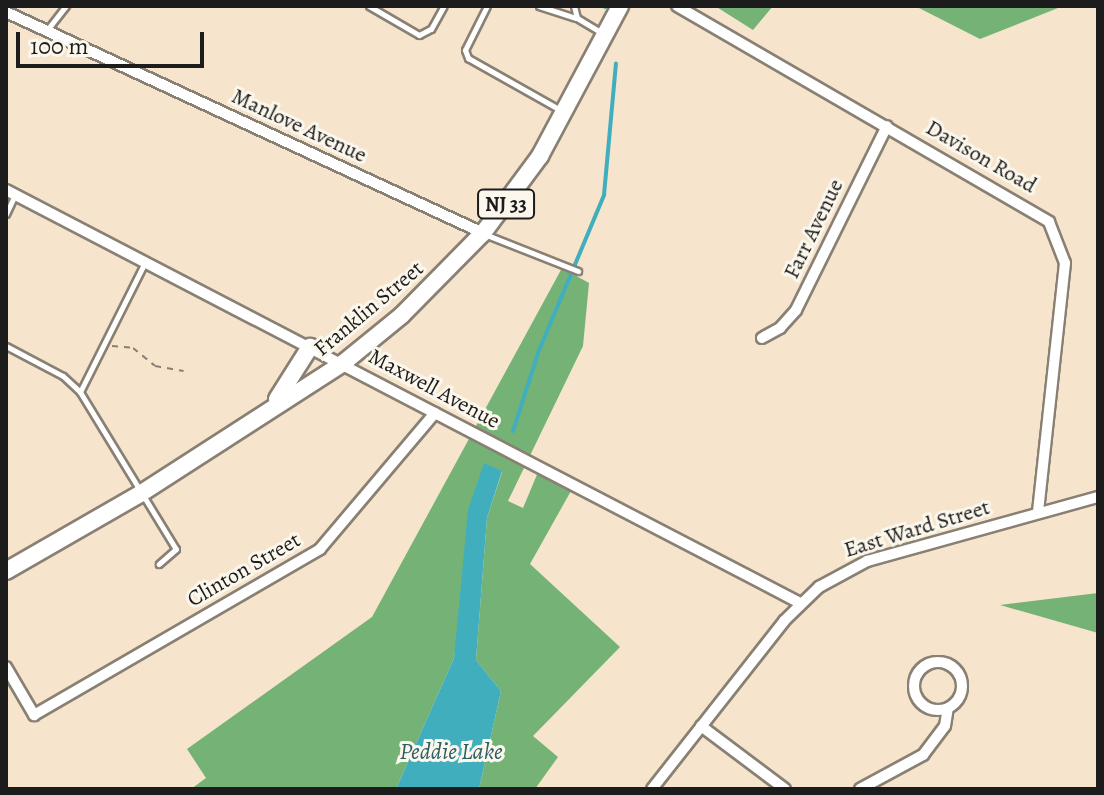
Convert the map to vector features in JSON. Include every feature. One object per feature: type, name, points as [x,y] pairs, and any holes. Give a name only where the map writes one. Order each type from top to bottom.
[{"type":"main road","name":"Franklin Street","points":[[6,571],[140,494],[342,364],[402,315],[483,233],[566,114],[620,6]]},
{"type":"main road","points":[[267,412],[310,347]]},
{"type":"street","name":"Davison Road","points":[[677,6],[1038,212],[1058,235],[1064,276],[1038,513]]},
{"type":"street","name":"Manlove Avenue","points":[[6,12],[483,233]]},
{"type":"street","name":"Farr Avenue","points":[[762,338],[780,328],[796,310],[887,126]]},
{"type":"street","name":"Maxwell Avenue","points":[[11,193],[800,603]]},
{"type":"street","name":"Clinton Street","points":[[6,667],[34,715],[320,549],[435,413]]},
{"type":"street","name":"East Ward Street","points":[[652,789],[800,603],[867,561],[1098,497]]},
{"type":"street","points":[[860,789],[923,755],[945,726],[948,708],[961,689],[959,674],[941,662],[926,665],[914,683],[917,697],[927,707],[948,708]]},
{"type":"street","points":[[701,726],[785,789]]},
{"type":"lane","points":[[47,31],[66,6]]},
{"type":"lane","points":[[369,6],[419,35],[431,29],[444,6]]},
{"type":"lane","points":[[487,6],[465,50],[468,58],[566,114]]},
{"type":"lane","points":[[539,6],[577,18],[607,36]]},
{"type":"lane","points":[[574,6],[577,18]]},
{"type":"lane","points":[[6,214],[11,193]]},
{"type":"lane","name":"Manlove Avenue","points":[[483,233],[578,271]]},
{"type":"lane","points":[[80,392],[145,262]]},
{"type":"lane","points":[[6,346],[63,376],[80,392],[176,549],[159,564]]},
{"type":"path","points":[[104,358],[110,345],[133,348],[155,366],[184,371]]},
{"type":"green space","points":[[715,6],[773,6],[753,30]]},
{"type":"green space","points":[[915,6],[1063,6],[980,39]]},
{"type":"green space","points":[[562,268],[589,283],[583,346],[508,501],[523,508],[541,465],[576,482],[530,564],[620,647],[533,736],[558,757],[535,789],[479,789],[501,691],[476,660],[487,518],[502,472],[484,464],[454,658],[396,789],[191,789],[206,778],[187,749],[372,617]]},
{"type":"green space","points":[[1098,593],[1098,633],[1000,605]]},
{"type":"water","name":"Peddie Lake","points":[[484,463],[502,471],[487,518],[476,660],[501,691],[479,789],[396,789],[454,658],[468,510]]},
{"type":"waterway","points":[[513,431],[538,353],[604,195],[616,64]]}]
